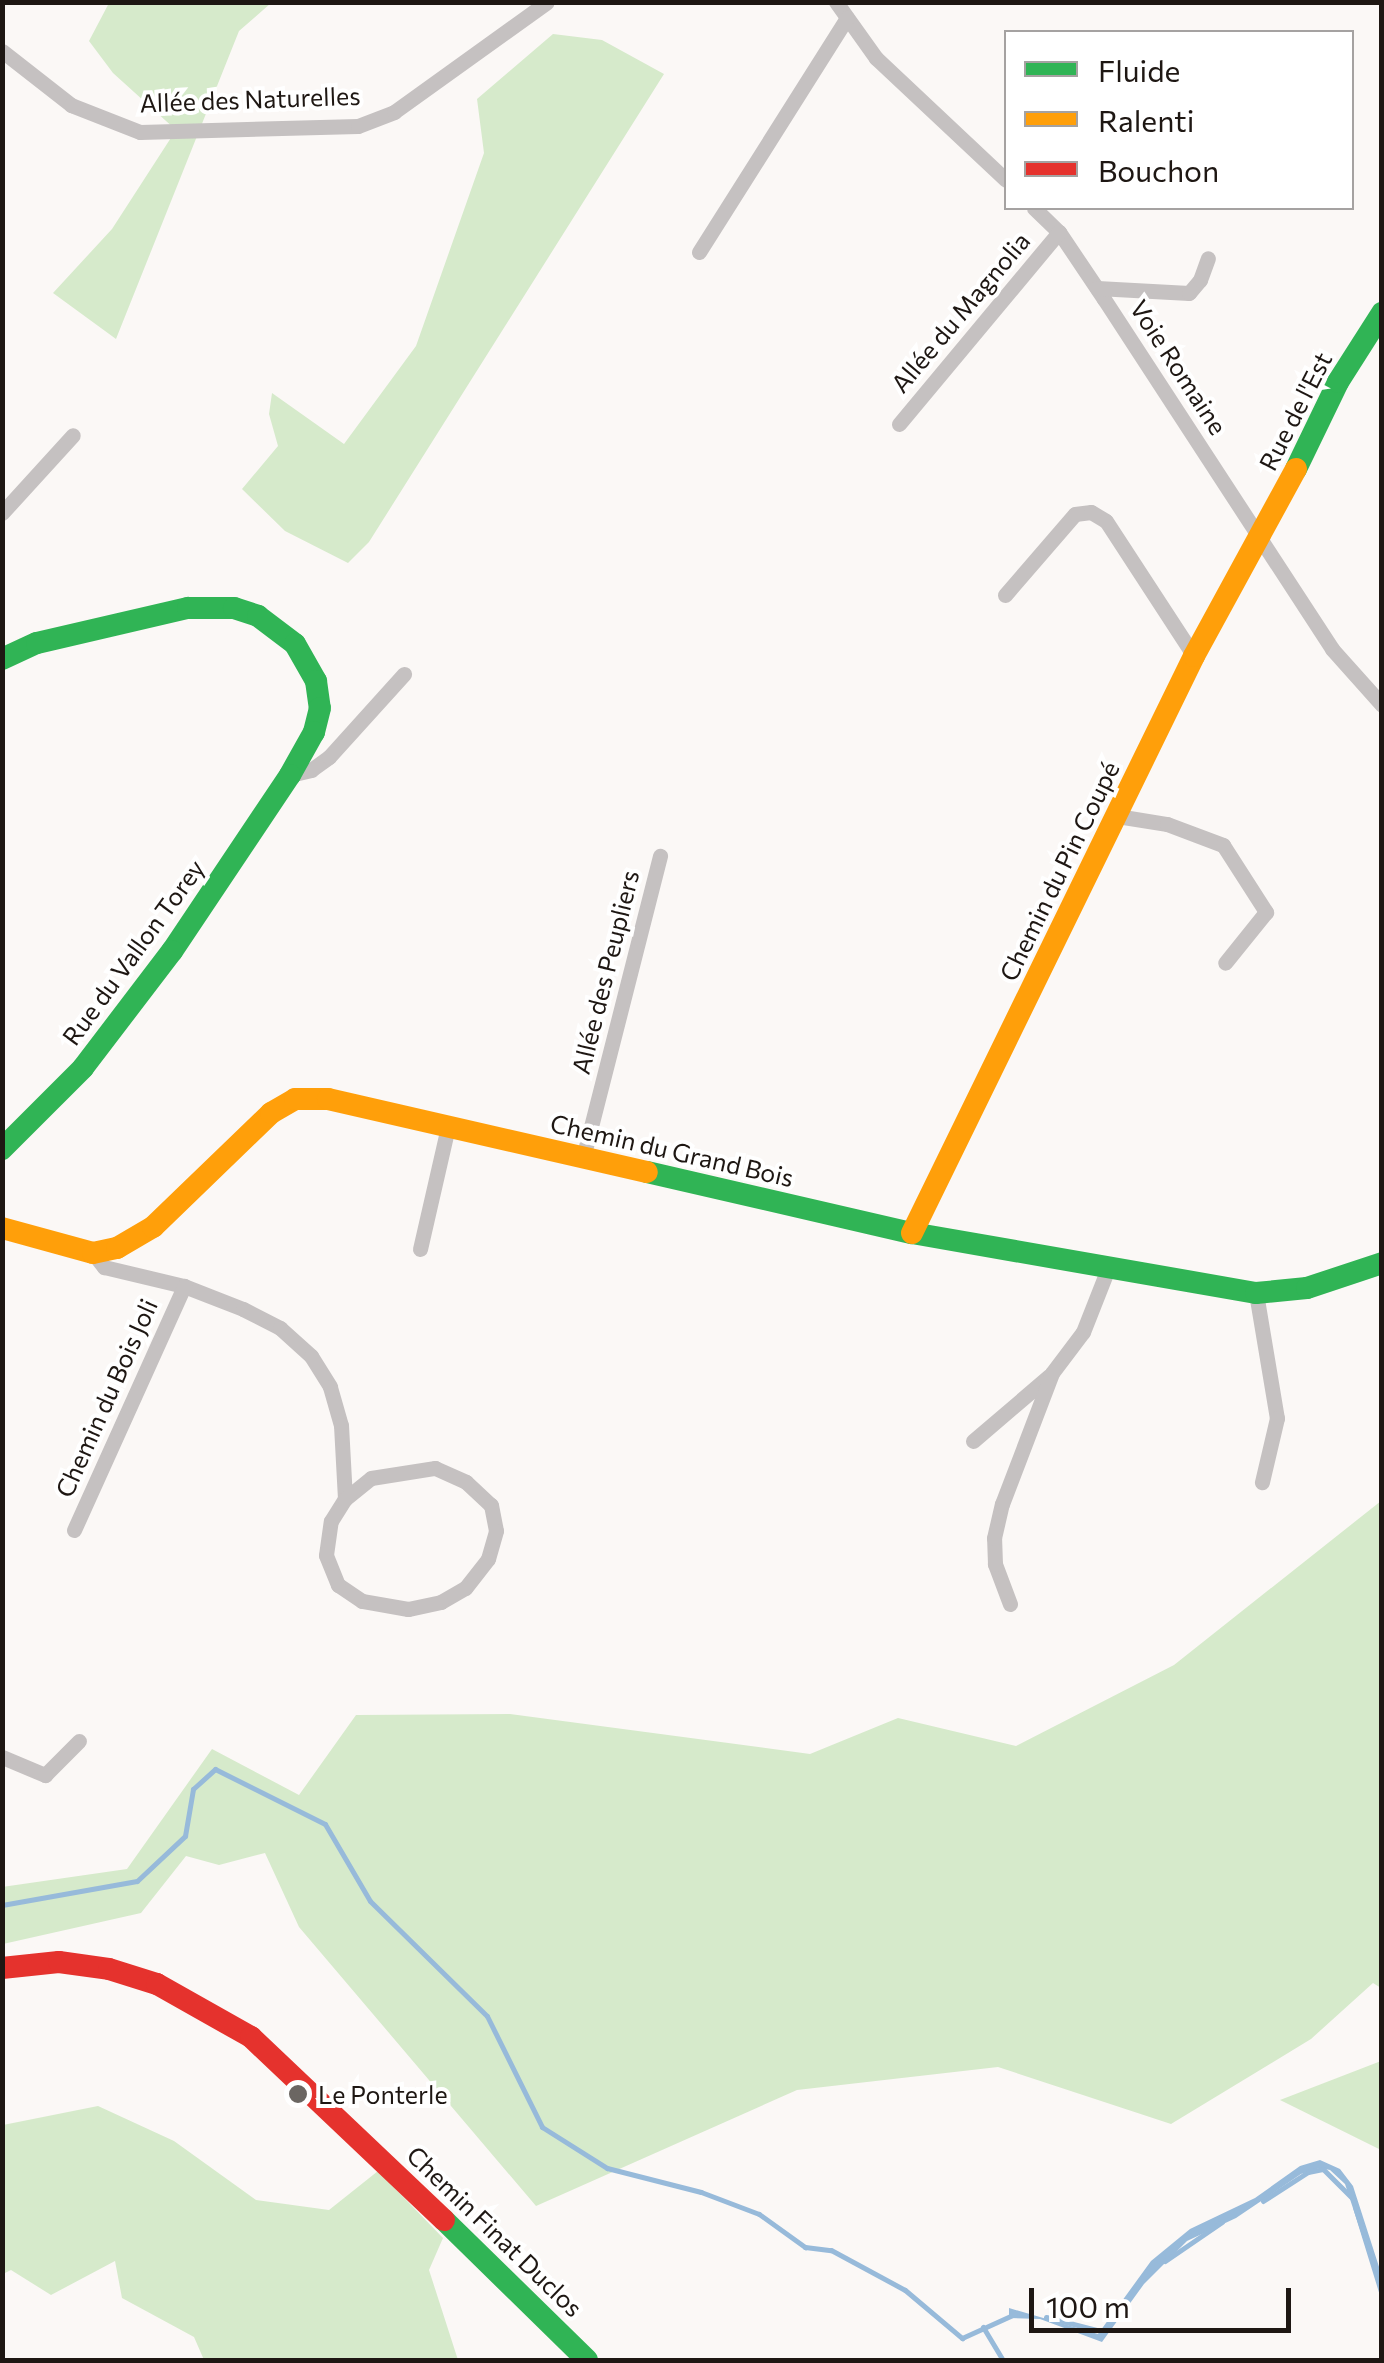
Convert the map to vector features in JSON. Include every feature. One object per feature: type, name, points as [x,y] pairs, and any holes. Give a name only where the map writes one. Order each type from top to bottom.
[{"type":"street","name":"Allée des Naturelles","points":[[2,50],[70,106],[140,132],[358,126],[394,112],[547,2]]},
{"type":"street","points":[[836,2],[876,58],[1004,178]]},
{"type":"street","points":[[699,252],[847,18]]},
{"type":"street","name":"Voie Romaine","points":[[1036,210],[1060,232],[1332,649],[1382,705]]},
{"type":"street","name":"Allée du Magnolia","points":[[899,424],[1060,232]]},
{"type":"street","points":[[1097,288],[1189,294],[1200,280],[1208,258]]},
{"type":"street","name":"Rue de l'Est","points":[[1262,537],[1338,382],[1382,313]]},
{"type":"street","points":[[2,513],[73,434]]},
{"type":"street","points":[[1005,595],[1075,514],[1091,512],[1106,522],[1194,656]]},
{"type":"street","name":"Chemin du Pin Coupé","points":[[912,1233],[1194,656],[1262,537]]},
{"type":"street","name":"Rue du Vallon Torey","points":[[2,659],[37,643],[188,608],[222,606],[258,616],[296,644],[316,681],[320,708],[314,732],[290,774],[128,1011],[83,1068],[2,1148]]},
{"type":"street","name":"Rue du Vallon Torey","points":[[290,774],[311,770],[329,757],[404,674]]},
{"type":"street","points":[[1116,816],[1167,824],[1223,844],[1266,912],[1225,962]]},
{"type":"street","name":"Allée des Peupliers","points":[[583,1158],[660,856]]},
{"type":"street","name":"Chemin du Grand Bois","points":[[92,1253],[118,1248],[153,1227],[271,1113],[295,1099],[328,1099],[912,1233],[1256,1293],[1307,1288],[1382,1263]]},
{"type":"street","points":[[420,1249],[448,1127]]},
{"type":"street","points":[[2,1228],[92,1253]]},
{"type":"street","name":"Chemin du Bois Joli","points":[[92,1253],[104,1267],[184,1286],[280,1328],[311,1356],[330,1388],[341,1425],[345,1499]]},
{"type":"street","points":[[972,1441],[1052,1373],[1083,1332],[1109,1266]]},
{"type":"street","name":"Chemin du Bois Joli","points":[[74,1530],[184,1286]]},
{"type":"street","points":[[1256,1293],[1277,1418],[1262,1482]]},
{"type":"street","points":[[1010,1604],[995,1564],[994,1538],[1002,1504],[1052,1373]]},
{"type":"street","points":[[435,1468],[466,1482],[491,1505],[496,1531],[488,1559],[465,1588],[440,1602],[408,1609],[362,1601],[338,1586],[326,1556],[331,1521],[345,1499],[372,1478],[435,1468]]},
{"type":"street","points":[[2,1757],[45,1775],[79,1740]]},
{"type":"street","name":"Chemin Finat Duclos","points":[[2,1968],[60,1962],[109,1969],[158,1984],[252,2038],[302,2080],[587,2360]]},
{"type":"green space","points":[[109,3],[271,3],[239,31],[116,339],[53,293],[112,229],[176,130],[113,73],[89,41]]},
{"type":"green space","points":[[553,34],[602,40],[664,74],[369,542],[348,563],[285,531],[242,489],[278,446],[269,414],[272,393],[344,444],[416,346],[484,153],[477,99]]},
{"type":"green space","points":[[1381,1501],[1381,1988],[1373,1983],[1311,2039],[1171,2124],[998,2067],[797,2090],[536,2206],[299,1927],[265,1853],[219,1865],[186,1856],[141,1913],[3,1944],[2,1887],[127,1869],[212,1749],[299,1795],[356,1715],[510,1714],[810,1754],[898,1718],[1016,1746],[1174,1665]]},
{"type":"green space","points":[[1381,2061],[1381,2150],[1280,2100]]},
{"type":"green space","points":[[98,2106],[174,2141],[256,2200],[329,2210],[378,2171],[443,2238],[429,2270],[458,2360],[204,2360],[194,2337],[122,2298],[115,2261],[51,2295],[11,2270],[3,2274],[3,2125]]},
{"type":"water","points":[[1320,2160],[1340,2169],[1353,2186],[1381,2273],[1381,2293],[1345,2184],[1330,2170],[1320,2168],[1301,2174],[1236,2218],[1187,2241],[1144,2284],[1102,2342],[1040,2319],[1009,2318],[1009,2308],[1098,2334],[1151,2261],[1190,2229],[1255,2198],[1300,2166]]},
{"type":"waterway","points":[[2,1905],[137,1881],[185,1836],[193,1789],[215,1769],[325,1824],[370,1901],[487,2016],[542,2127],[607,2168],[701,2192],[759,2214],[805,2247],[831,2250],[905,2290],[962,2338],[1015,2314]]},
{"type":"waterway","points":[[1263,2201],[1308,2172],[1323,2169],[1351,2197]]},
{"type":"waterway","points":[[1355,2207],[1382,2295]]},
{"type":"waterway","points":[[1165,2261],[1222,2222]]},
{"type":"waterway","points":[[1046,2317],[1101,2331]]},
{"type":"waterway","points":[[983,2327],[1003,2360]]},
{"type":"traffic: fast","points":[[1296,469],[1338,382],[1382,313]]},
{"type":"traffic: fast","points":[[2,659],[37,643],[188,608],[234,608],[258,616],[295,644],[316,681],[320,708],[314,732],[290,775],[172,951],[83,1068],[2,1149]]},
{"type":"traffic: fast","points":[[647,1172],[912,1233],[1256,1293],[1307,1288],[1382,1263]]},
{"type":"traffic: fast","points":[[444,2220],[587,2360]]},
{"type":"traffic: slow","points":[[912,1233],[1194,656],[1296,469]]},
{"type":"traffic: slow","points":[[2,1228],[93,1253],[117,1248],[153,1227],[271,1113],[295,1099],[328,1099],[647,1172]]},
{"type":"traffic: jam","points":[[2,1968],[59,1962],[109,1969],[157,1984],[251,2037],[444,2220]]},
{"type":"place","name":"Le Ponterle","points":[[298,2094]]}]
